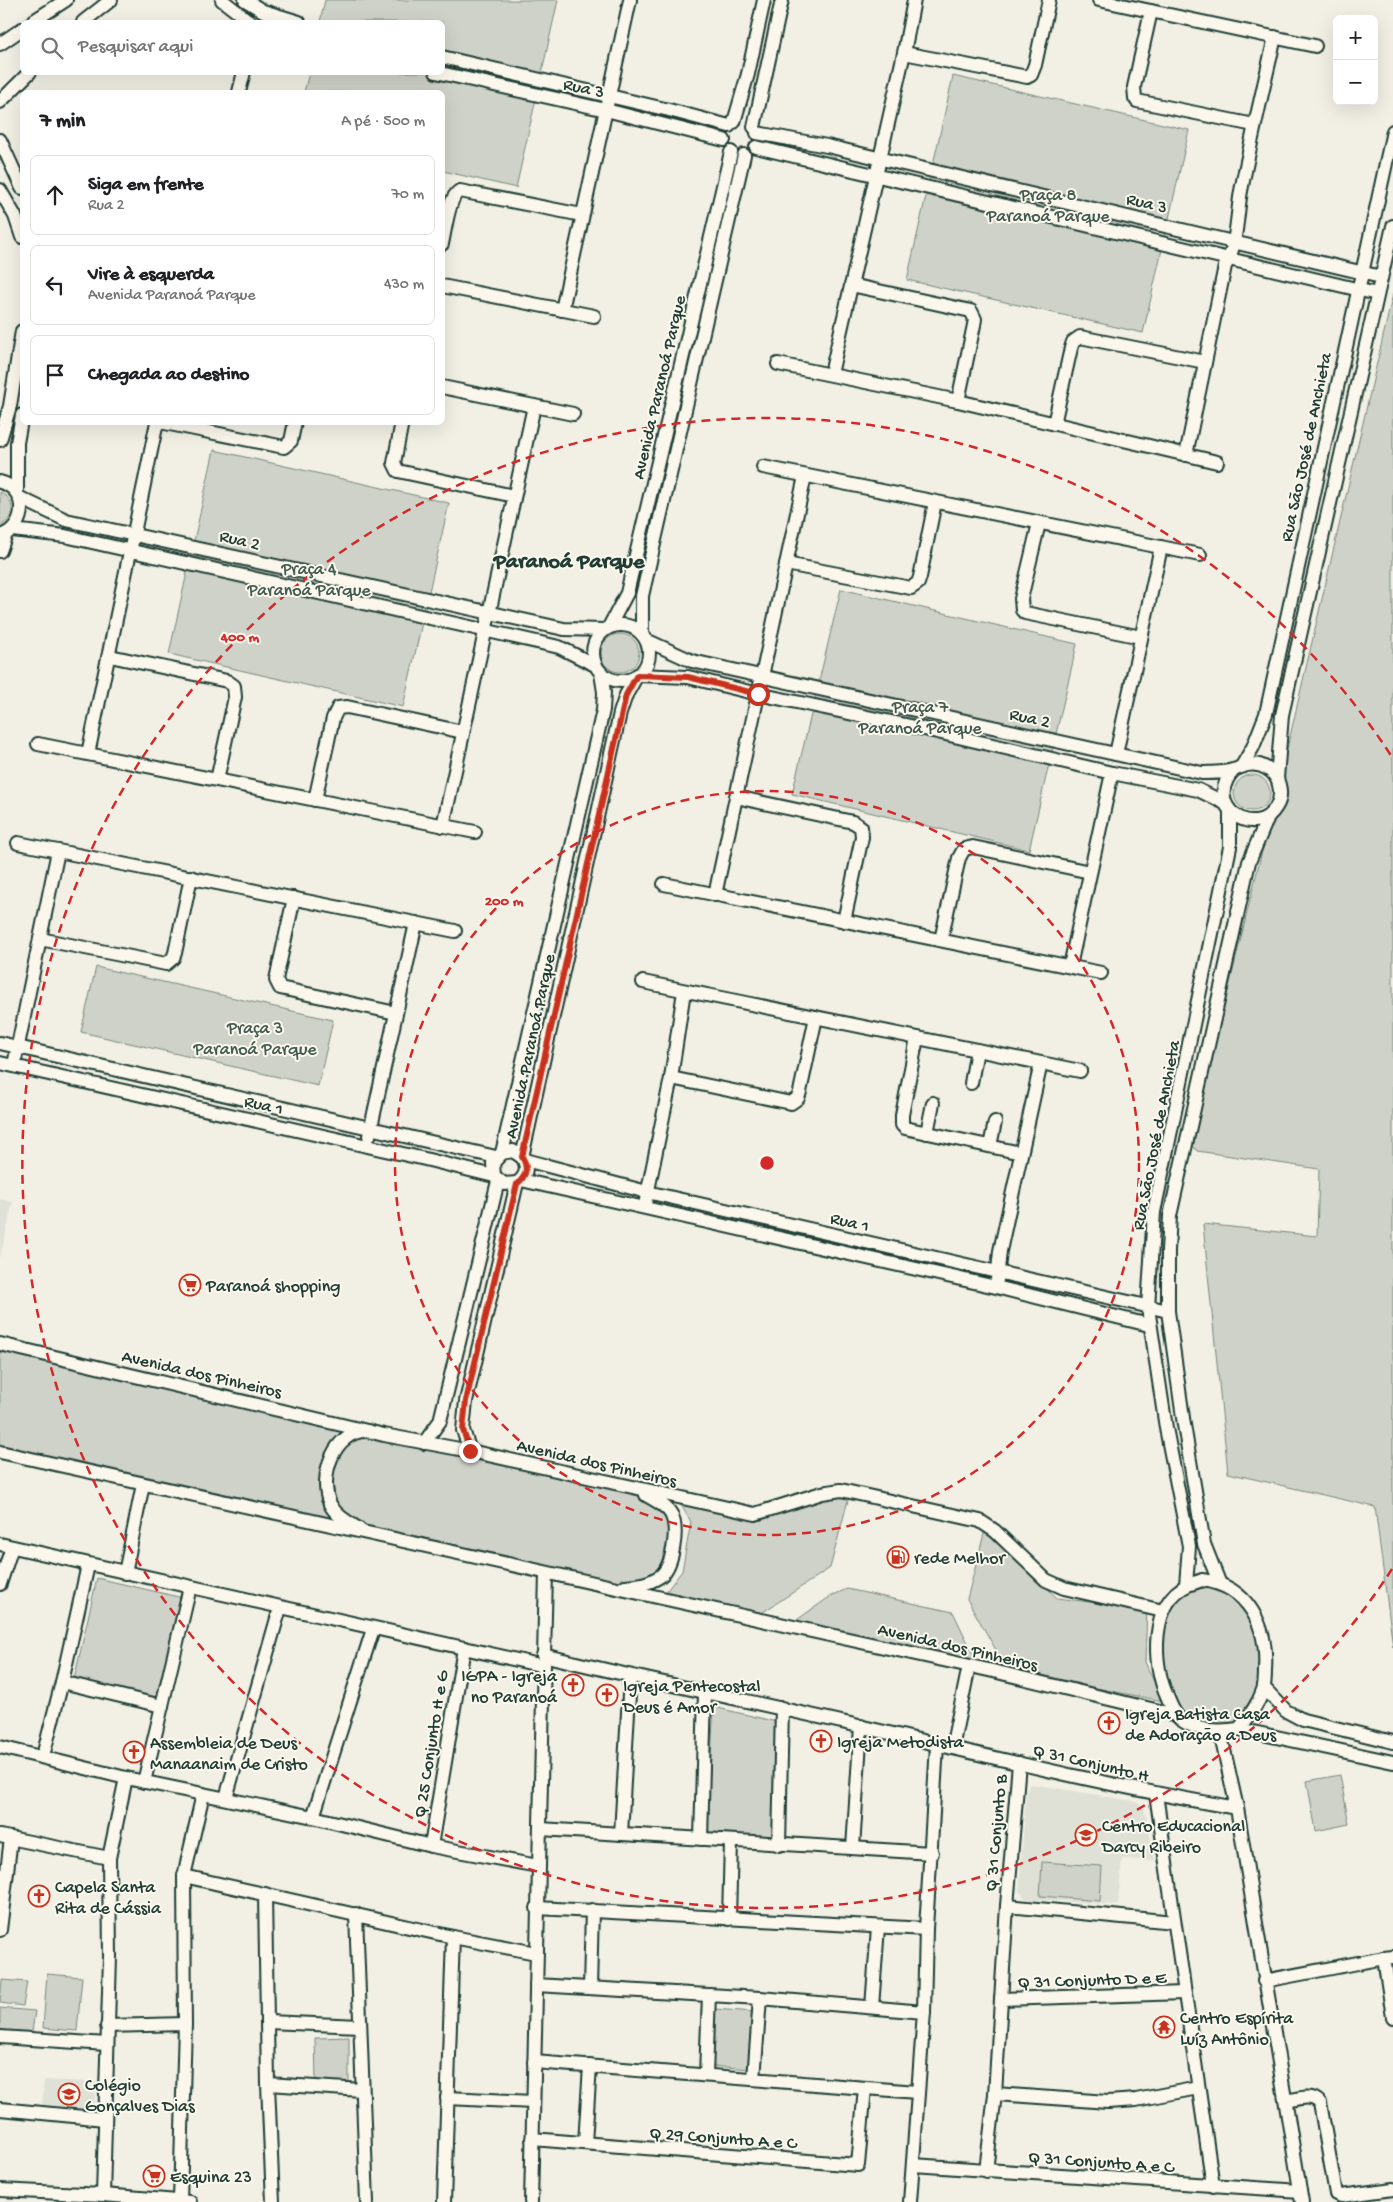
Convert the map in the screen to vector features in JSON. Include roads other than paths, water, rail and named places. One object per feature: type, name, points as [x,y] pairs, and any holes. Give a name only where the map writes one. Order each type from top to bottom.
[{"type":"street","points":[[35,20],[66,0]]},
{"type":"street","points":[[85,20],[110,0]]},
{"type":"street","points":[[222,0],[247,20]]},
{"type":"street","points":[[245,0],[263,11],[292,20]]},
{"type":"street","points":[[562,310],[630,0]]},
{"type":"street","points":[[764,0],[748,74],[732,124],[725,132],[724,140],[731,152],[737,155],[744,155],[756,147],[756,130],[782,0]]},
{"type":"street","points":[[831,374],[904,53],[914,0]]},
{"type":"street","points":[[904,53],[1027,77],[1031,75],[1036,66],[1049,0]]},
{"type":"street","points":[[1099,0],[1315,46]]},
{"type":"street","points":[[1151,11],[1134,87],[1134,98],[1137,101],[1254,125]]},
{"type":"street","points":[[0,44],[20,30]]},
{"type":"street","points":[[1186,455],[1225,266],[1230,259],[1254,125],[1275,37]]},
{"type":"street","name":"Rua 3","points":[[445,58],[732,124]]},
{"type":"street","name":"Rua 3","points":[[445,74],[606,110],[724,140]]},
{"type":"street","points":[[0,102],[27,75]]},
{"type":"street","points":[[240,90],[243,75]]},
{"type":"street","points":[[732,124],[748,122],[756,130]]},
{"type":"street","name":"Rua 3","points":[[756,130],[1234,240],[1381,277]]},
{"type":"street","name":"Rua São José de Anchieta","points":[[1186,1585],[1189,1546],[1166,1428],[1148,1308],[1154,1212],[1230,847],[1224,785],[1253,746],[1266,714],[1393,131]]},
{"type":"street","points":[[0,140],[20,184]]},
{"type":"street","name":"Rua 3","points":[[756,147],[1377,294]]},
{"type":"street","name":"Avenida Paranoá Parque","points":[[499,1155],[603,710],[604,692],[593,656],[593,646],[597,637],[606,628],[628,593],[731,152]]},
{"type":"street","name":"Avenida Paranoá Parque","points":[[470,1451],[463,1430],[466,1401],[519,1182],[526,1167],[523,1159],[620,713],[626,695],[636,676],[643,670],[649,655],[644,637],[642,596],[744,155]]},
{"type":"street","points":[[0,190],[14,216],[20,232]]},
{"type":"street","points":[[445,231],[452,202],[457,192],[460,191],[582,216]]},
{"type":"street","name":"Rua São José de Anchieta","points":[[1219,1582],[1204,1544],[1184,1425],[1168,1311],[1170,1216],[1249,862],[1268,816],[1274,811],[1280,795],[1277,778],[1282,715],[1393,226]]},
{"type":"street","points":[[851,285],[971,311],[975,319],[958,402]]},
{"type":"street","points":[[445,287],[594,316]]},
{"type":"street","points":[[1054,424],[1071,348],[1076,339],[1085,337],[1205,362]]},
{"type":"street","points":[[0,440],[10,406],[20,344]]},
{"type":"street","points":[[778,364],[958,402],[1218,462]]},
{"type":"street","points":[[445,389],[573,414]]},
{"type":"street","points":[[443,826],[534,406]]},
{"type":"street","points":[[0,551],[6,533],[21,516],[18,496],[16,443],[20,424]]},
{"type":"street","points":[[88,754],[158,425]]},
{"type":"street","points":[[174,425],[284,447],[291,441],[294,425]]},
{"type":"street","points":[[401,425],[394,463],[398,471],[514,496]]},
{"type":"street","points":[[763,467],[1200,555]]},
{"type":"street","points":[[714,895],[805,476]]},
{"type":"street","name":"Rua 2","points":[[0,482],[11,487],[18,496],[66,520],[135,533],[564,629],[606,628]]},
{"type":"street","points":[[786,564],[911,588],[918,582],[920,577],[935,502]]},
{"type":"street","points":[[1038,523],[1021,599],[1022,610],[1025,613],[1141,637]]},
{"type":"street","name":"Rua 2","points":[[6,533],[65,536],[559,647],[598,669]]},
{"type":"street","points":[[1070,966],[1090,872],[1120,755],[1141,637],[1161,548]]},
{"type":"street","points":[[606,628],[618,624],[627,625],[644,637]]},
{"type":"street","name":"Rua 2","points":[[644,637],[692,661],[761,677],[1202,773],[1238,768]]},
{"type":"street","points":[[110,656],[231,683],[236,691],[217,780]]},
{"type":"street","points":[[598,669],[614,680],[623,681],[636,676]]},
{"type":"street","name":"Rua 2","points":[[636,676],[688,677],[758,694],[920,728],[1115,774],[1198,790],[1227,807]]},
{"type":"street","points":[[315,800],[334,712],[342,706],[463,732]]},
{"type":"street","points":[[38,744],[475,832]]},
{"type":"street","points":[[1238,768],[1250,764],[1265,767],[1277,778]]},
{"type":"street","points":[[736,797],[853,822],[861,827],[862,837],[844,921]]},
{"type":"street","points":[[1227,807],[1236,816],[1252,822],[1268,816]]},
{"type":"street","points":[[18,842],[455,931]]},
{"type":"street","points":[[941,940],[959,858],[964,849],[973,847],[1090,872]]},
{"type":"street","points":[[14,1065],[58,851]]},
{"type":"street","points":[[40,939],[166,964],[173,958],[175,952],[191,877]]},
{"type":"street","points":[[664,884],[1101,973]]},
{"type":"street","points":[[294,898],[276,975],[277,985],[280,988],[396,1013]]},
{"type":"street","points":[[367,1146],[416,923]]},
{"type":"street","points":[[643,982],[1080,1071]]},
{"type":"street","points":[[644,1209],[671,1078],[684,990]]},
{"type":"street","points":[[671,1078],[792,1103],[798,1098],[800,1092],[816,1017]]},
{"type":"street","points":[[917,1038],[901,1120],[905,1128],[1022,1153]]},
{"type":"street","name":"Rua 1","points":[[0,1043],[202,1088],[371,1130],[499,1155],[513,1151],[523,1159],[647,1192],[1148,1308],[1168,1311]]},
{"type":"street","points":[[971,1083],[978,1050]]},
{"type":"street","name":"Rua 1","points":[[0,1062],[367,1146],[496,1178],[504,1184],[519,1182],[644,1209],[996,1287],[1150,1325]]},
{"type":"street","points":[[996,1287],[1000,1251],[1041,1063]]},
{"type":"street","points":[[927,1133],[933,1103]]},
{"type":"street","points":[[990,1146],[995,1122]]},
{"type":"street","points":[[424,1443],[440,1421],[496,1178],[492,1163],[499,1155]]},
{"type":"street","name":"Avenida dos Pinheiros","points":[[0,1344],[384,1435],[470,1451],[638,1490],[755,1514],[822,1493],[841,1490],[980,1521],[995,1531],[1046,1580],[1064,1588],[1163,1611]]},
{"type":"street","points":[[366,1533],[336,1513],[329,1502],[325,1480],[330,1460],[338,1445],[365,1430],[384,1435]]},
{"type":"street","name":"Avenida dos Pinheiros","points":[[0,1452],[969,1666],[1176,1715]]},
{"type":"street","points":[[125,1573],[143,1484]]},
{"type":"street","points":[[612,1587],[644,1584],[661,1576],[674,1550],[676,1538],[671,1515],[662,1504],[638,1490]]},
{"type":"street","points":[[0,1584],[6,1545]]},
{"type":"street","name":"Q 31 Conjunto H","points":[[6,1545],[373,1629],[464,1648],[630,1677],[782,1708],[1156,1794],[1237,1808]]},
{"type":"street","points":[[42,1756],[62,1682],[88,1565]]},
{"type":"street","points":[[531,2202],[546,1573]]},
{"type":"street","points":[[1239,1729],[1254,1709],[1264,1688],[1266,1651],[1263,1633],[1256,1616],[1236,1593],[1219,1582],[1202,1580],[1186,1585],[1176,1594],[1163,1611],[1156,1639],[1156,1666],[1160,1682],[1176,1715],[1182,1720],[1201,1728],[1220,1732],[1239,1729],[1393,1762]]},
{"type":"street","points":[[144,1782],[190,1587]]},
{"type":"street","points":[[226,1798],[280,1608]]},
{"type":"street","points":[[313,1817],[373,1629]]},
{"type":"street","name":"Q 25 Conjunto H e G","points":[[431,1846],[464,1648]]},
{"type":"street","points":[[952,1748],[969,1666]]},
{"type":"street","points":[[621,1834],[630,1677]]},
{"type":"street","points":[[62,1682],[162,1706]]},
{"type":"street","points":[[1264,1688],[1286,1711],[1303,1720],[1393,1742]]},
{"type":"street","points":[[700,1839],[705,1693]]},
{"type":"street","points":[[778,1845],[782,1708]]},
{"type":"street","points":[[853,1848],[861,1726]]},
{"type":"street","points":[[1220,1732],[1237,1808],[1264,1981],[1301,2196]]},
{"type":"street","points":[[910,2202],[924,2012],[926,1929],[937,1745]]},
{"type":"street","points":[[0,1747],[126,1778],[313,1817],[431,1846],[538,1866]]},
{"type":"street","name":"Q 31 Conjunto B","points":[[986,2171],[995,2094],[1006,1906],[1019,1763]]},
{"type":"street","points":[[103,2195],[110,1957],[108,1858],[126,1778]]},
{"type":"street","points":[[0,2190],[103,2195],[185,2202],[184,1876],[203,1794]]},
{"type":"street","points":[[1156,1794],[1213,2186]]},
{"type":"street","points":[[540,1829],[932,1853]]},
{"type":"street","points":[[0,1930],[6,1837],[108,1858]]},
{"type":"street","points":[[729,1919],[730,1842]]},
{"type":"street","points":[[184,1876],[453,1937],[536,1953]]},
{"type":"street","points":[[265,1894],[268,2084],[273,2202]]},
{"type":"street","points":[[1006,1906],[1174,1922]]},
{"type":"street","points":[[537,1908],[926,1929]]},
{"type":"street","points":[[590,1988],[592,1910]]},
{"type":"street","points":[[356,1914],[366,2202]]},
{"type":"street","points":[[872,2007],[878,1927]]},
{"type":"street","points":[[444,2202],[453,1937]]},
{"type":"street","points":[[1264,1981],[1388,1957],[1393,2017]]},
{"type":"street","points":[[536,1985],[760,1998],[924,2012]]},
{"type":"street","name":"Q 31 Conjunto D e E","points":[[1001,1999],[1184,1993]]},
{"type":"street","points":[[706,2075],[709,1995]]},
{"type":"street","points":[[754,2079],[760,1998]]},
{"type":"street","points":[[268,2022],[360,2026]]},
{"type":"street","points":[[107,2026],[185,2024]]},
{"type":"street","points":[[0,2037],[107,2044]]},
{"type":"street","points":[[534,2062],[917,2092]]},
{"type":"street","points":[[585,2143],[590,2066]]},
{"type":"street","points":[[268,2084],[362,2090]]},
{"type":"street","name":"Q 29 Conjunto A e C","points":[[532,2138],[858,2165],[866,2088]]},
{"type":"street","points":[[995,2094],[1108,2102],[1136,2100],[1198,2088]]},
{"type":"street","points":[[1286,2101],[1310,2097],[1318,2100],[1320,2103],[1336,2194],[1341,2196],[1393,2189]]},
{"type":"street","points":[[447,2098],[533,2102]]},
{"type":"street","points":[[0,2109],[105,2119]]},
{"type":"street","name":"Q 31 Conjunto A e C","points":[[913,2165],[1213,2186],[1301,2196]]},
{"type":"place","name":"Paranoá shopping","points":[[190,1285]]},
{"type":"place","name":"rede Melhor","points":[[898,1557]]},
{"type":"place","name":"IGPA - Igreja no Paranoá","points":[[573,1685]]},
{"type":"place","name":"Igreja Pentecostal Deus é Amor","points":[[607,1695]]},
{"type":"place","name":"Igreja Batista Casa de Adoração a Deus","points":[[1109,1723]]},
{"type":"place","name":"Igreja Metodista","points":[[821,1741]]},
{"type":"place","name":"Assembleia de Deus Manaanaim de Cristo","points":[[134,1752]]},
{"type":"place","name":"Centro Educacional Darcy Ribeiro","points":[[1086,1835]]},
{"type":"place","name":"Capela Santa Rita de Cássia","points":[[39,1896]]},
{"type":"place","name":"Centro Espírita Luíz Antônio","points":[[1164,2027]]},
{"type":"place","name":"Colégio Gonçalves Dias","points":[[69,2094]]},
{"type":"place","name":"Esquina 23","points":[[154,2176]]},
{"type":"district","name":"Paranoá Parque","points":[[569,559]]},
{"type":"park label","name":"Praça 8 Paranoá Parque","points":[[1048,204]]},
{"type":"park label","name":"Praça 4 Paranoá Parque","points":[[309,578]]},
{"type":"park label","name":"Praça 7 Paranoá Parque","points":[[920,716]]},
{"type":"park label","name":"Praça 3 Paranoá Parque","points":[[255,1037]]}]
